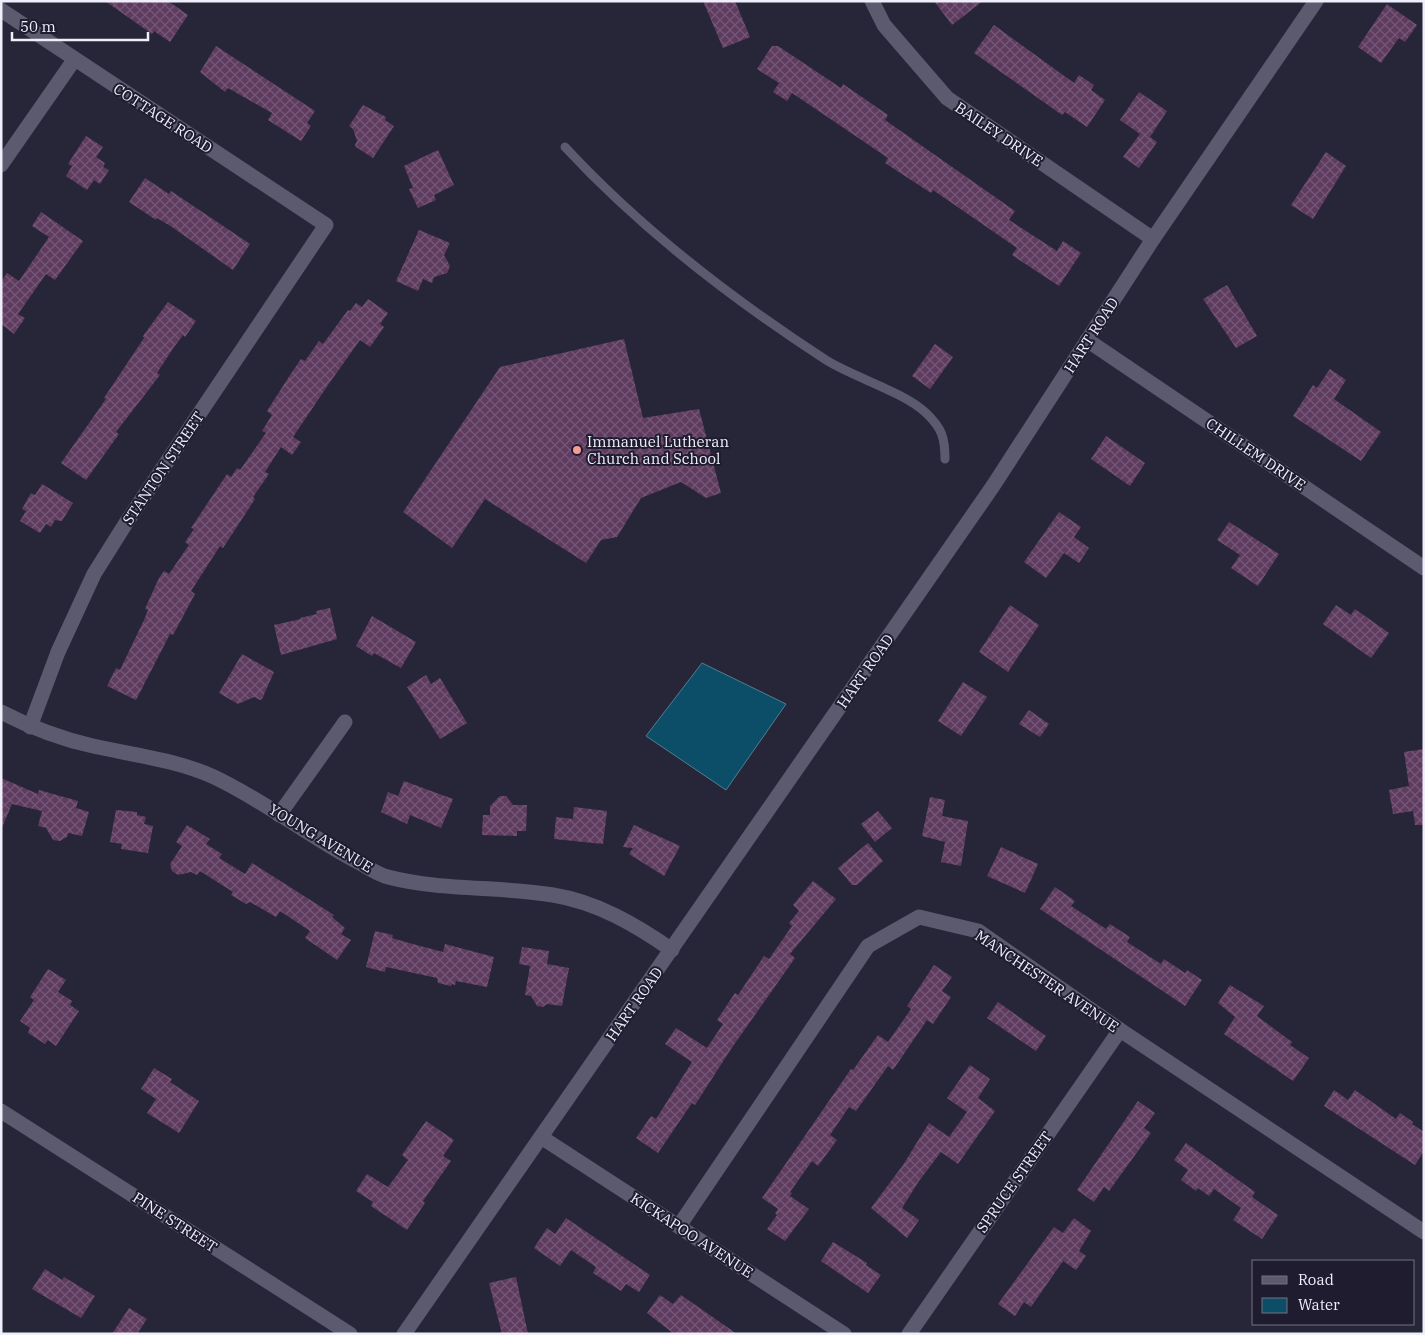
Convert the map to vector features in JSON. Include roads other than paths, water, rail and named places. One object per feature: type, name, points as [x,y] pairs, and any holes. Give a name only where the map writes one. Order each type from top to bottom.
[{"type":"street","name":"BAILEY DRIVE","points":[[872,1],[884,25],[947,98],[1153,239]]},
{"type":"street","name":"HART ROAD","points":[[404,1334],[993,486],[1153,239],[1316,1]]},
{"type":"street","name":"COTTAGE ROAD","points":[[1,10],[326,226]]},
{"type":"street","points":[[1,165],[74,60]]},
{"type":"street","name":"STANTON STREET","points":[[30,727],[58,652],[94,574],[126,523],[326,226]]},
{"type":"street","name":"CHILLEM DRIVE","points":[[1087,340],[1424,568]]},
{"type":"street","name":"YOUNG AVENUE","points":[[1,712],[30,727],[91,746],[150,757],[212,776],[247,794],[333,848],[386,876],[441,887],[496,889],[554,895],[608,910],[672,950]]},
{"type":"street","points":[[279,815],[345,722]]},
{"type":"street","name":"MANCHESTER AVENUE","points":[[679,1226],[868,946],[919,917],[978,931],[1120,1030],[1424,1232]]},
{"type":"street","name":"SPRUCE STREET","points":[[909,1334],[1120,1030]]},
{"type":"street","name":"PINE STREET","points":[[1,1111],[350,1334]]},
{"type":"street","name":"KICKAPOO AVENUE","points":[[541,1137],[844,1334]]},
{"type":"lane","points":[[565,148],[600,184],[704,273],[826,360],[924,411],[939,428],[945,440],[945,459]]},
{"type":"water","points":[[702,663],[786,704],[726,790],[646,736]]},
{"type":"place","name":"Immanuel Lutheran Church and School","points":[[577,450]]}]
